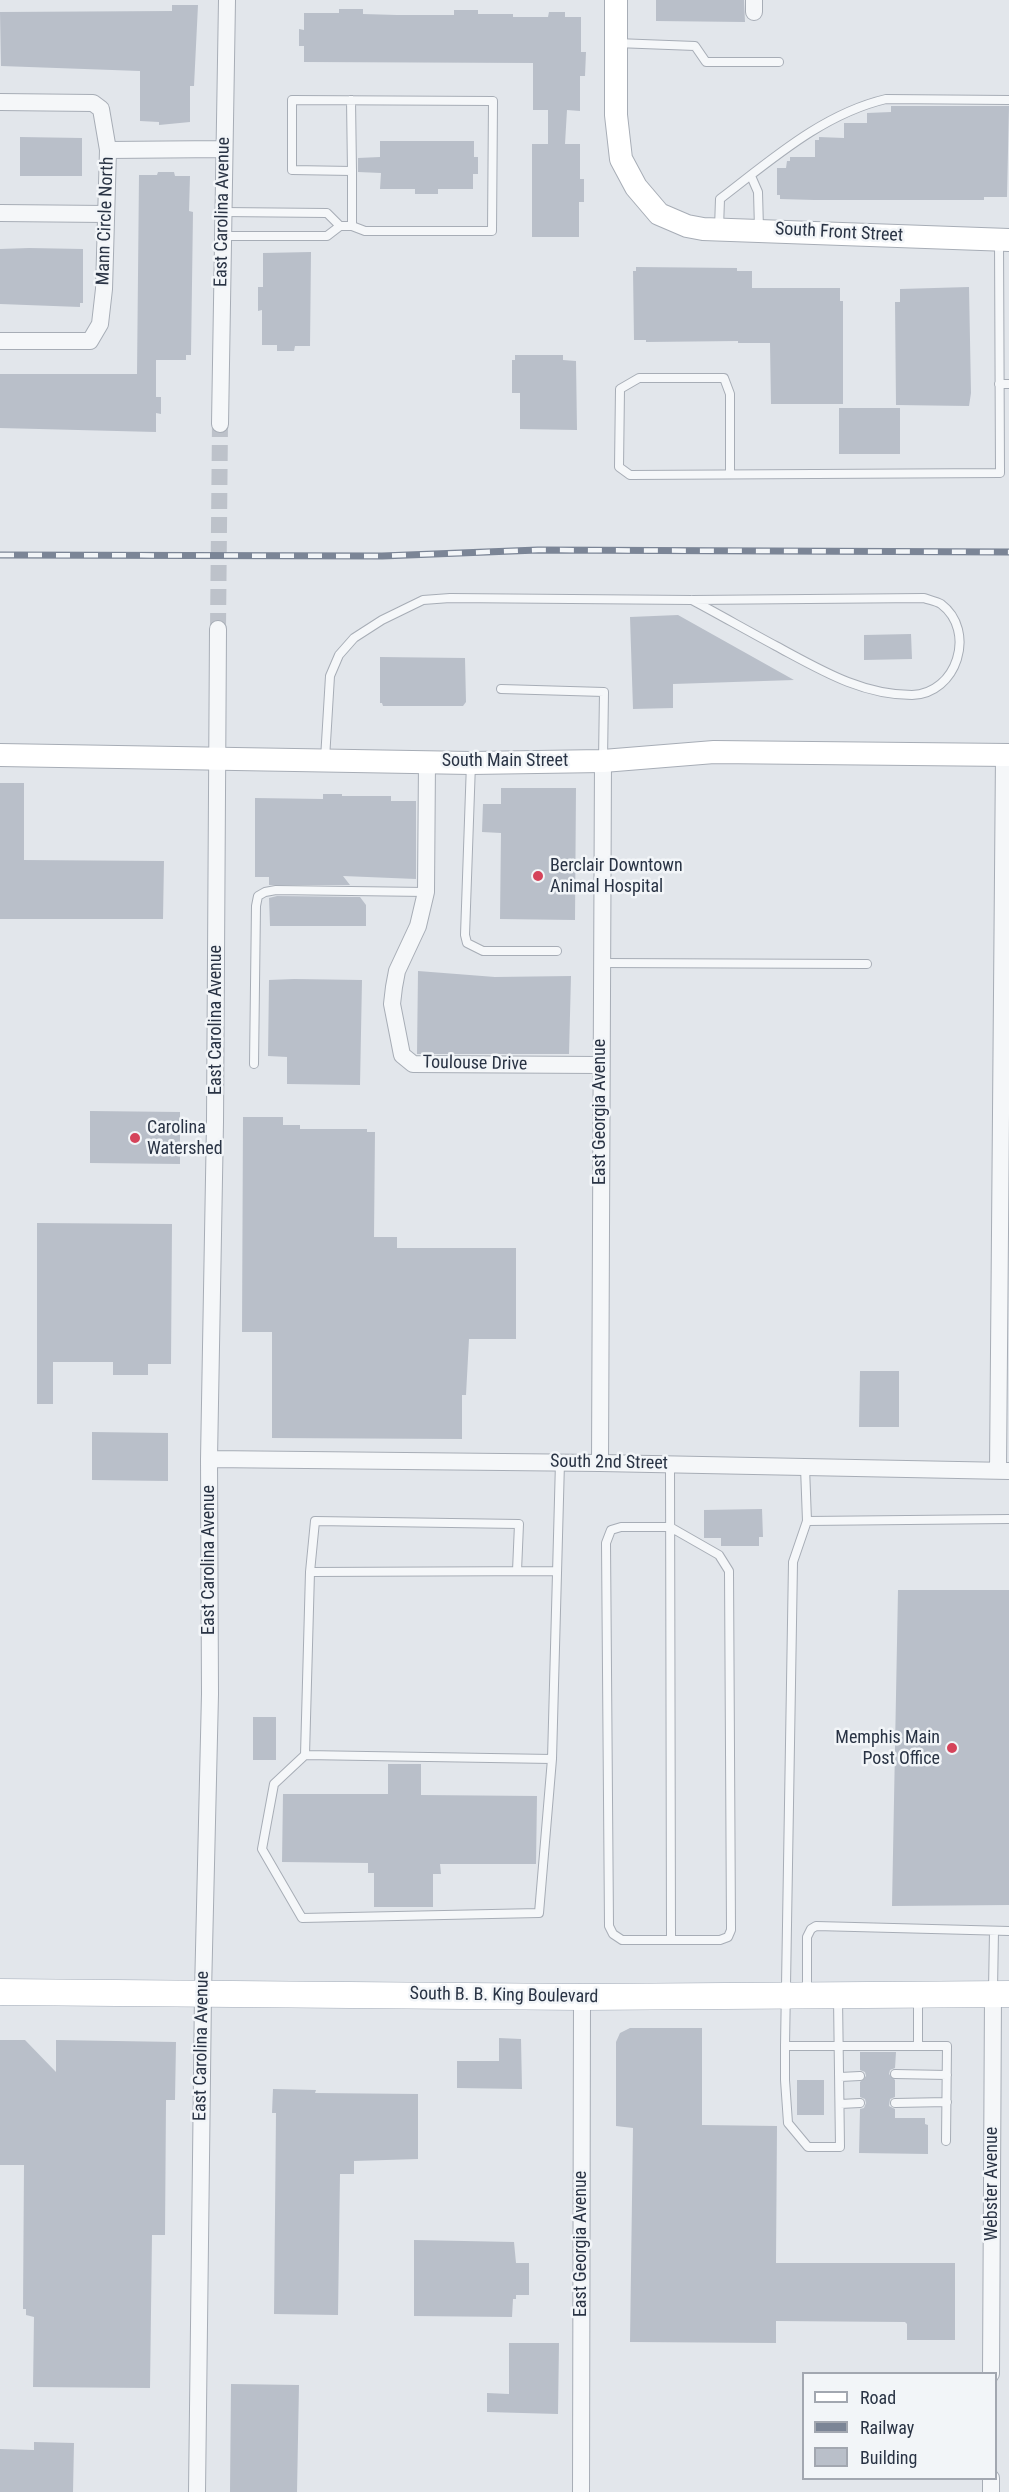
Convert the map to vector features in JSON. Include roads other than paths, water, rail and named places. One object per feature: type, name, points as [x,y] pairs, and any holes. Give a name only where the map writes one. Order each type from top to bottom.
[{"type":"main road","points":[[616,0],[616,43]]},
{"type":"main road","name":"South Front Street","points":[[616,43],[616,115],[621,159],[636,187],[658,214],[670,220],[703,229],[1004,240]]},
{"type":"main road","name":"South Main Street","points":[[0,755],[471,763],[603,761],[714,752],[1007,755]]},
{"type":"main road","name":"South B. B. King Boulevard","points":[[0,1992],[582,1997],[1001,1994]]},
{"type":"street","name":"East Carolina Avenue","points":[[220,424],[227,0]]},
{"type":"street","name":"Mann Circle North","points":[[0,102],[93,103],[101,109],[108,150],[104,289],[100,324],[90,341],[0,341]]},
{"type":"street","points":[[108,150],[224,149]]},
{"type":"street","points":[[0,213],[106,214]]},
{"type":"street","name":"East Carolina Avenue","points":[[197,2492],[203,1992],[210,1694],[209,1459],[215,1122],[218,629]]},
{"type":"street","points":[[1004,1471],[1007,755]]},
{"type":"street","name":"Toulouse Drive","points":[[427,761],[426,892],[418,926],[397,971],[392,1004],[402,1055],[413,1064],[600,1065]]},
{"type":"street","name":"East Georgia Avenue","points":[[600,1462],[603,761]]},
{"type":"street","name":"South 2nd Street","points":[[209,1459],[600,1462],[1004,1471]]},
{"type":"street","name":"Webster Avenue","points":[[991,2372],[1001,1994]]},
{"type":"street","name":"East Georgia Avenue","points":[[581,2492],[582,1997]]},
{"type":"lane","points":[[616,43],[695,46],[706,62],[779,62]]},
{"type":"lane","points":[[719,229],[720,199],[803,137],[839,116],[872,102],[886,99],[1009,100]]},
{"type":"lane","points":[[223,236],[327,236],[340,226],[352,226],[365,231],[492,231],[493,101],[292,100],[292,170],[352,171]]},
{"type":"lane","points":[[351,100],[352,226]]},
{"type":"lane","points":[[751,176],[758,192],[759,230]]},
{"type":"lane","points":[[223,212],[327,213],[340,226]]},
{"type":"lane","points":[[730,474],[730,394],[724,378],[639,378],[620,389],[619,467],[630,475],[1004,473],[1004,240]]},
{"type":"lane","points":[[325,760],[329,684],[339,655],[354,638],[382,620],[423,600],[450,598],[692,600],[924,598],[940,604],[951,616],[958,632],[958,653],[951,675],[936,689],[915,695],[891,694],[831,676],[692,600]]},
{"type":"lane","points":[[501,689],[604,692],[603,761]]},
{"type":"lane","points":[[471,763],[465,935],[467,943],[483,951],[557,951]]},
{"type":"lane","points":[[254,1064],[258,896],[276,890],[426,892]]},
{"type":"lane","points":[[601,963],[867,964]]},
{"type":"lane","points":[[552,1759],[305,1755],[274,1784],[262,1849],[302,1918],[539,1913],[552,1759],[560,1462]]},
{"type":"lane","points":[[670,1464],[670,1940]]},
{"type":"lane","points":[[797,1995],[793,1562],[807,1521],[805,1467]]},
{"type":"lane","points":[[807,1521],[1009,1519]]},
{"type":"lane","points":[[305,1755],[310,1572],[315,1521],[519,1524],[517,1571]]},
{"type":"lane","points":[[621,1527],[670,1527],[719,1555],[729,1571],[731,1918],[728,1937],[720,1940],[670,1940],[622,1940],[613,1934],[609,1926],[606,1543],[611,1530],[621,1527]]},
{"type":"lane","points":[[310,1572],[557,1571]]},
{"type":"lane","points":[[837,1995],[840,2147],[808,2147],[788,2123],[784,2080],[785,2046],[807,1936],[811,1929],[816,1926],[1009,1931]]},
{"type":"lane","points":[[994,1931],[1001,1994]]},
{"type":"lane","points":[[918,1994],[918,2046]]},
{"type":"lane","points":[[785,2046],[948,2046],[946,2141]]},
{"type":"lane","points":[[895,2074],[947,2075]]},
{"type":"lane","points":[[840,2077],[860,2076]]},
{"type":"lane","points":[[895,2103],[947,2102]]},
{"type":"lane","points":[[840,2104],[860,2103]]},
{"type":"tunnel","points":[[218,629],[220,424]]},
{"type":"railway","points":[[0,555],[382,556],[538,550],[1009,552]]},
{"type":"place","name":"Berclair Downtown Animal Hospital","points":[[538,876]]},
{"type":"place","name":"Carolina Watershed","points":[[135,1138]]},
{"type":"place","name":"Memphis Main Post Office","points":[[952,1748]]}]
